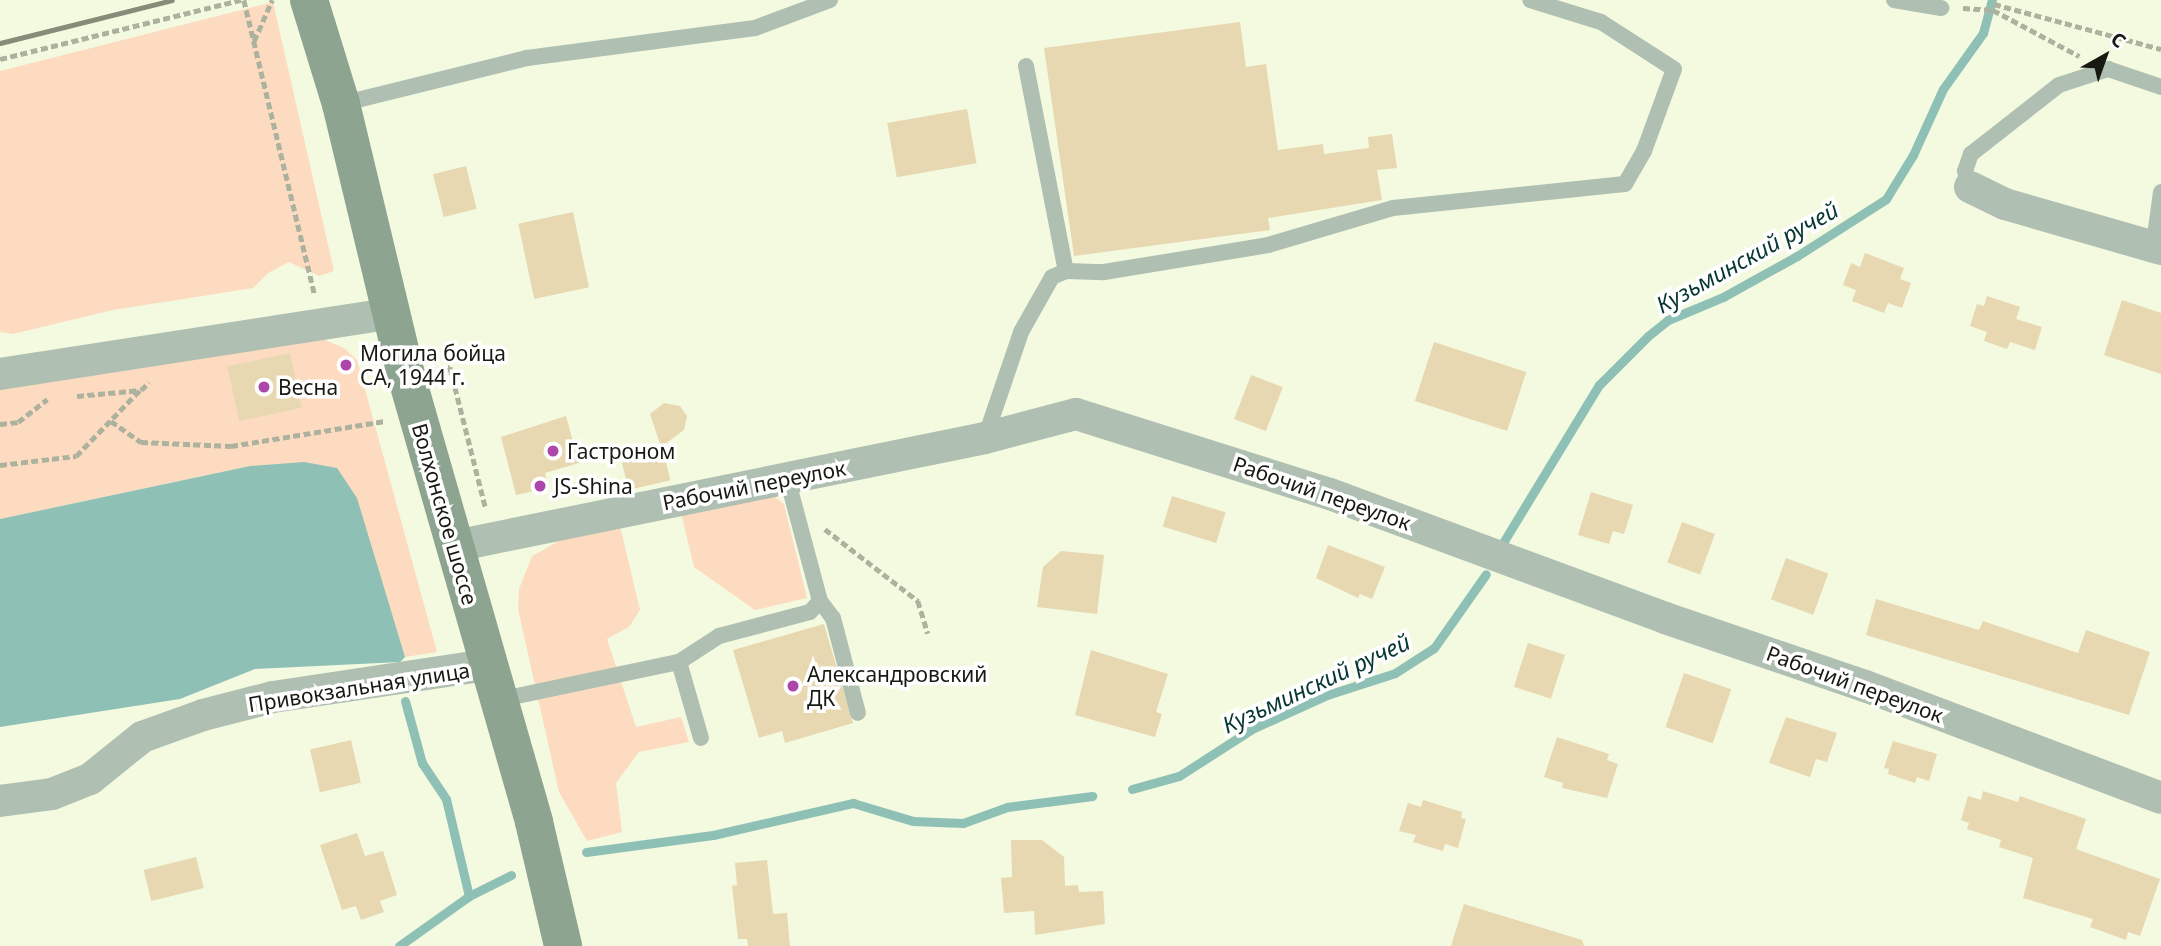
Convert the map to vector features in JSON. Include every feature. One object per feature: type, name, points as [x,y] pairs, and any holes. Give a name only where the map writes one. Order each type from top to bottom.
[{"type":"main road","name":"Волхонское шоссе","points":[[309,0],[341,104],[392,313],[493,683],[534,822],[563,946]]},
{"type":"street","points":[[1970,187],[2005,204],[2161,247]]},
{"type":"street","points":[[0,374],[392,313]]},
{"type":"street","name":"Рабочий переулок","points":[[455,546],[985,438],[1076,414],[1166,440],[1865,685],[2161,798]]},
{"type":"street","name":"Привокзальная улица","points":[[0,801],[52,794],[90,779],[142,737],[203,715],[274,697],[493,683]]},
{"type":"lane","points":[[341,104],[527,58],[755,28],[830,0]]},
{"type":"lane","points":[[985,438],[1021,332],[1052,278],[1066,271],[1104,272],[1268,245],[1393,208],[1625,184],[1644,151],[1674,69],[1601,22],[1530,0]]},
{"type":"lane","points":[[1895,0],[1941,8]]},
{"type":"lane","points":[[1026,66],[1066,271]]},
{"type":"lane","points":[[1970,187],[1965,171],[1971,154],[2059,85],[2108,69],[2161,87]]},
{"type":"lane","points":[[2161,192],[2155,236],[2161,247]]},
{"type":"lane","points":[[796,476],[820,601],[833,618],[858,713]]},
{"type":"lane","points":[[493,683],[679,662],[719,636],[810,612],[820,601]]},
{"type":"lane","points":[[679,662],[701,738]]},
{"type":"path","points":[[0,59],[242,0],[310,285],[326,324]]},
{"type":"path","points":[[253,42],[272,0]]},
{"type":"path","points":[[1984,9],[1993,7],[2161,49]]},
{"type":"path","points":[[1993,7],[2108,69]]},
{"type":"path","points":[[424,372],[450,367],[485,505]]},
{"type":"path","points":[[0,465],[76,456],[141,390]]},
{"type":"path","points":[[111,421],[141,442],[230,446],[386,421]]},
{"type":"path","points":[[796,476],[815,521],[918,601],[928,634]]},
{"type":"shaded area","points":[[273,2],[334,271],[319,276],[289,262],[268,273],[253,288],[113,310],[13,334],[0,332],[0,71]]},
{"type":"shaded area","points":[[311,334],[344,348],[357,360],[437,652],[405,657],[377,576],[250,466],[0,519],[0,389]]},
{"type":"shaded area","points":[[771,494],[784,504],[807,598],[755,610],[694,567],[681,513]]},
{"type":"shaded area","points":[[620,526],[640,610],[629,627],[607,639],[636,727],[681,717],[689,742],[639,752],[616,783],[622,832],[587,841],[559,792],[518,609],[519,589],[532,556],[563,539]]},
{"type":"water","points":[[304,462],[337,468],[357,498],[405,657],[400,662],[255,669],[180,699],[0,727],[0,519],[250,466]]},
{"type":"building","points":[[1240,22],[1246,67],[1266,64],[1278,150],[1323,144],[1324,154],[1369,148],[1368,137],[1392,134],[1397,168],[1377,170],[1382,200],[1268,218],[1270,230],[1074,256],[1044,48]]},
{"type":"building","points":[[967,109],[977,163],[897,177],[887,123]]},
{"type":"building","points":[[466,166],[477,209],[444,217],[433,174]]},
{"type":"building","points":[[573,212],[589,287],[534,299],[518,224]]},
{"type":"building","points":[[1865,253],[1904,268],[1900,279],[1911,283],[1902,308],[1888,303],[1884,313],[1852,301],[1856,290],[1843,285],[1851,263],[1860,267]]},
{"type":"building","points":[[1987,296],[2020,307],[2016,319],[2042,327],[2035,350],[2010,342],[2007,349],[1984,341],[1987,332],[1970,326],[1977,304],[1984,306]]},
{"type":"building","points":[[2122,300],[2161,313],[2161,374],[2104,355]]},
{"type":"building","points":[[1434,342],[1526,372],[1507,431],[1415,401]]},
{"type":"building","name":"Весна","points":[[290,353],[302,408],[239,421],[227,366]]},
{"type":"building","points":[[1251,375],[1283,387],[1266,431],[1234,419]]},
{"type":"building","points":[[664,403],[680,406],[687,416],[684,430],[661,447],[650,414]]},
{"type":"building","points":[[566,416],[579,463],[545,473],[548,488],[516,495],[501,437]]},
{"type":"building","points":[[664,453],[670,480],[628,490],[622,463]]},
{"type":"building","points":[[1591,492],[1633,505],[1624,534],[1613,531],[1609,544],[1578,535]]},
{"type":"building","points":[[1172,496],[1226,512],[1216,543],[1163,527]]},
{"type":"building","points":[[1682,522],[1715,534],[1700,574],[1667,562]]},
{"type":"building","points":[[1328,545],[1385,567],[1372,599],[1360,594],[1358,598],[1316,578]]},
{"type":"building","points":[[1061,551],[1104,555],[1097,614],[1037,607],[1043,567]]},
{"type":"building","points":[[1786,558],[1828,573],[1813,615],[1771,599]]},
{"type":"building","points":[[1876,599],[1979,630],[1983,621],[2078,653],[2086,630],[2150,652],[2129,715],[1866,635]]},
{"type":"building","name":"Александровский ДК","points":[[824,624],[853,723],[785,743],[782,731],[759,738],[733,650]]},
{"type":"building","points":[[1528,643],[1565,655],[1551,699],[1514,687]]},
{"type":"building","points":[[1091,650],[1168,674],[1156,712],[1162,714],[1155,737],[1075,715]]},
{"type":"building","points":[[1684,673],[1731,689],[1713,743],[1665,727]]},
{"type":"building","points":[[1786,717],[1837,733],[1827,762],[1816,759],[1810,777],[1769,763]]},
{"type":"building","points":[[1557,737],[1609,754],[1607,760],[1618,764],[1607,798],[1562,788],[1563,783],[1544,777]]},
{"type":"building","points":[[351,740],[361,783],[320,792],[310,749]]},
{"type":"building","points":[[1893,741],[1937,754],[1929,781],[1917,777],[1915,783],[1888,774],[1889,769],[1884,768]]},
{"type":"building","points":[[1983,791],[2018,802],[2020,796],[2086,819],[2076,849],[2160,879],[2140,936],[2128,932],[2126,940],[2090,927],[2093,919],[2023,898],[2033,858],[1999,847],[2001,840],[1967,829],[1969,823],[1961,820],[1968,796],[1981,800]]},
{"type":"building","points":[[1423,800],[1462,812],[1461,818],[1466,819],[1458,848],[1445,844],[1443,851],[1413,842],[1416,835],[1399,831],[1408,803],[1421,807]]},
{"type":"building","points":[[357,833],[365,856],[383,851],[397,895],[380,901],[384,912],[361,920],[356,906],[342,910],[320,845]]},
{"type":"building","points":[[1011,840],[1042,840],[1064,857],[1065,886],[1078,885],[1079,892],[1103,891],[1105,924],[1035,935],[1034,911],[1004,913],[1001,878],[1012,877]]},
{"type":"building","points":[[196,857],[204,888],[151,901],[144,870]]},
{"type":"building","points":[[767,860],[773,914],[787,913],[790,946],[748,946],[747,939],[738,939],[732,886],[737,885],[735,863]]},
{"type":"building","points":[[1464,904],[1582,940],[1584,946],[1451,946]]},
{"type":"waterway","name":"Кузьминский ручей","points":[[1504,541],[1599,385],[1648,336],[1668,320],[1723,297],[1797,256],[1886,199],[1913,155],[1943,89],[1983,33],[1992,0]]},
{"type":"waterway","name":"Кузьминский ручей","points":[[1132,789],[1179,776],[1252,729],[1327,695],[1395,673],[1434,648],[1486,574]]},
{"type":"waterway","points":[[405,701],[422,763],[446,799],[469,896]]},
{"type":"waterway","name":"Кузьминский ручей","points":[[586,852],[713,835],[853,803],[913,821],[963,823],[1007,807],[1092,796]]},
{"type":"waterway","name":"Кузьминский ручей","points":[[399,946],[469,896],[511,875]]},
{"type":"railway","points":[[0,43],[172,0]]},
{"type":"place","name":"Могила бойца СА, 1944 г.","points":[[346,365]]},
{"type":"place","name":"Весна","points":[[264,387]]},
{"type":"place","name":"Гастроном","points":[[553,451]]},
{"type":"place","name":"JS-Shina","points":[[540,486]]},
{"type":"place","name":"Александровский ДК","points":[[793,686]]}]
